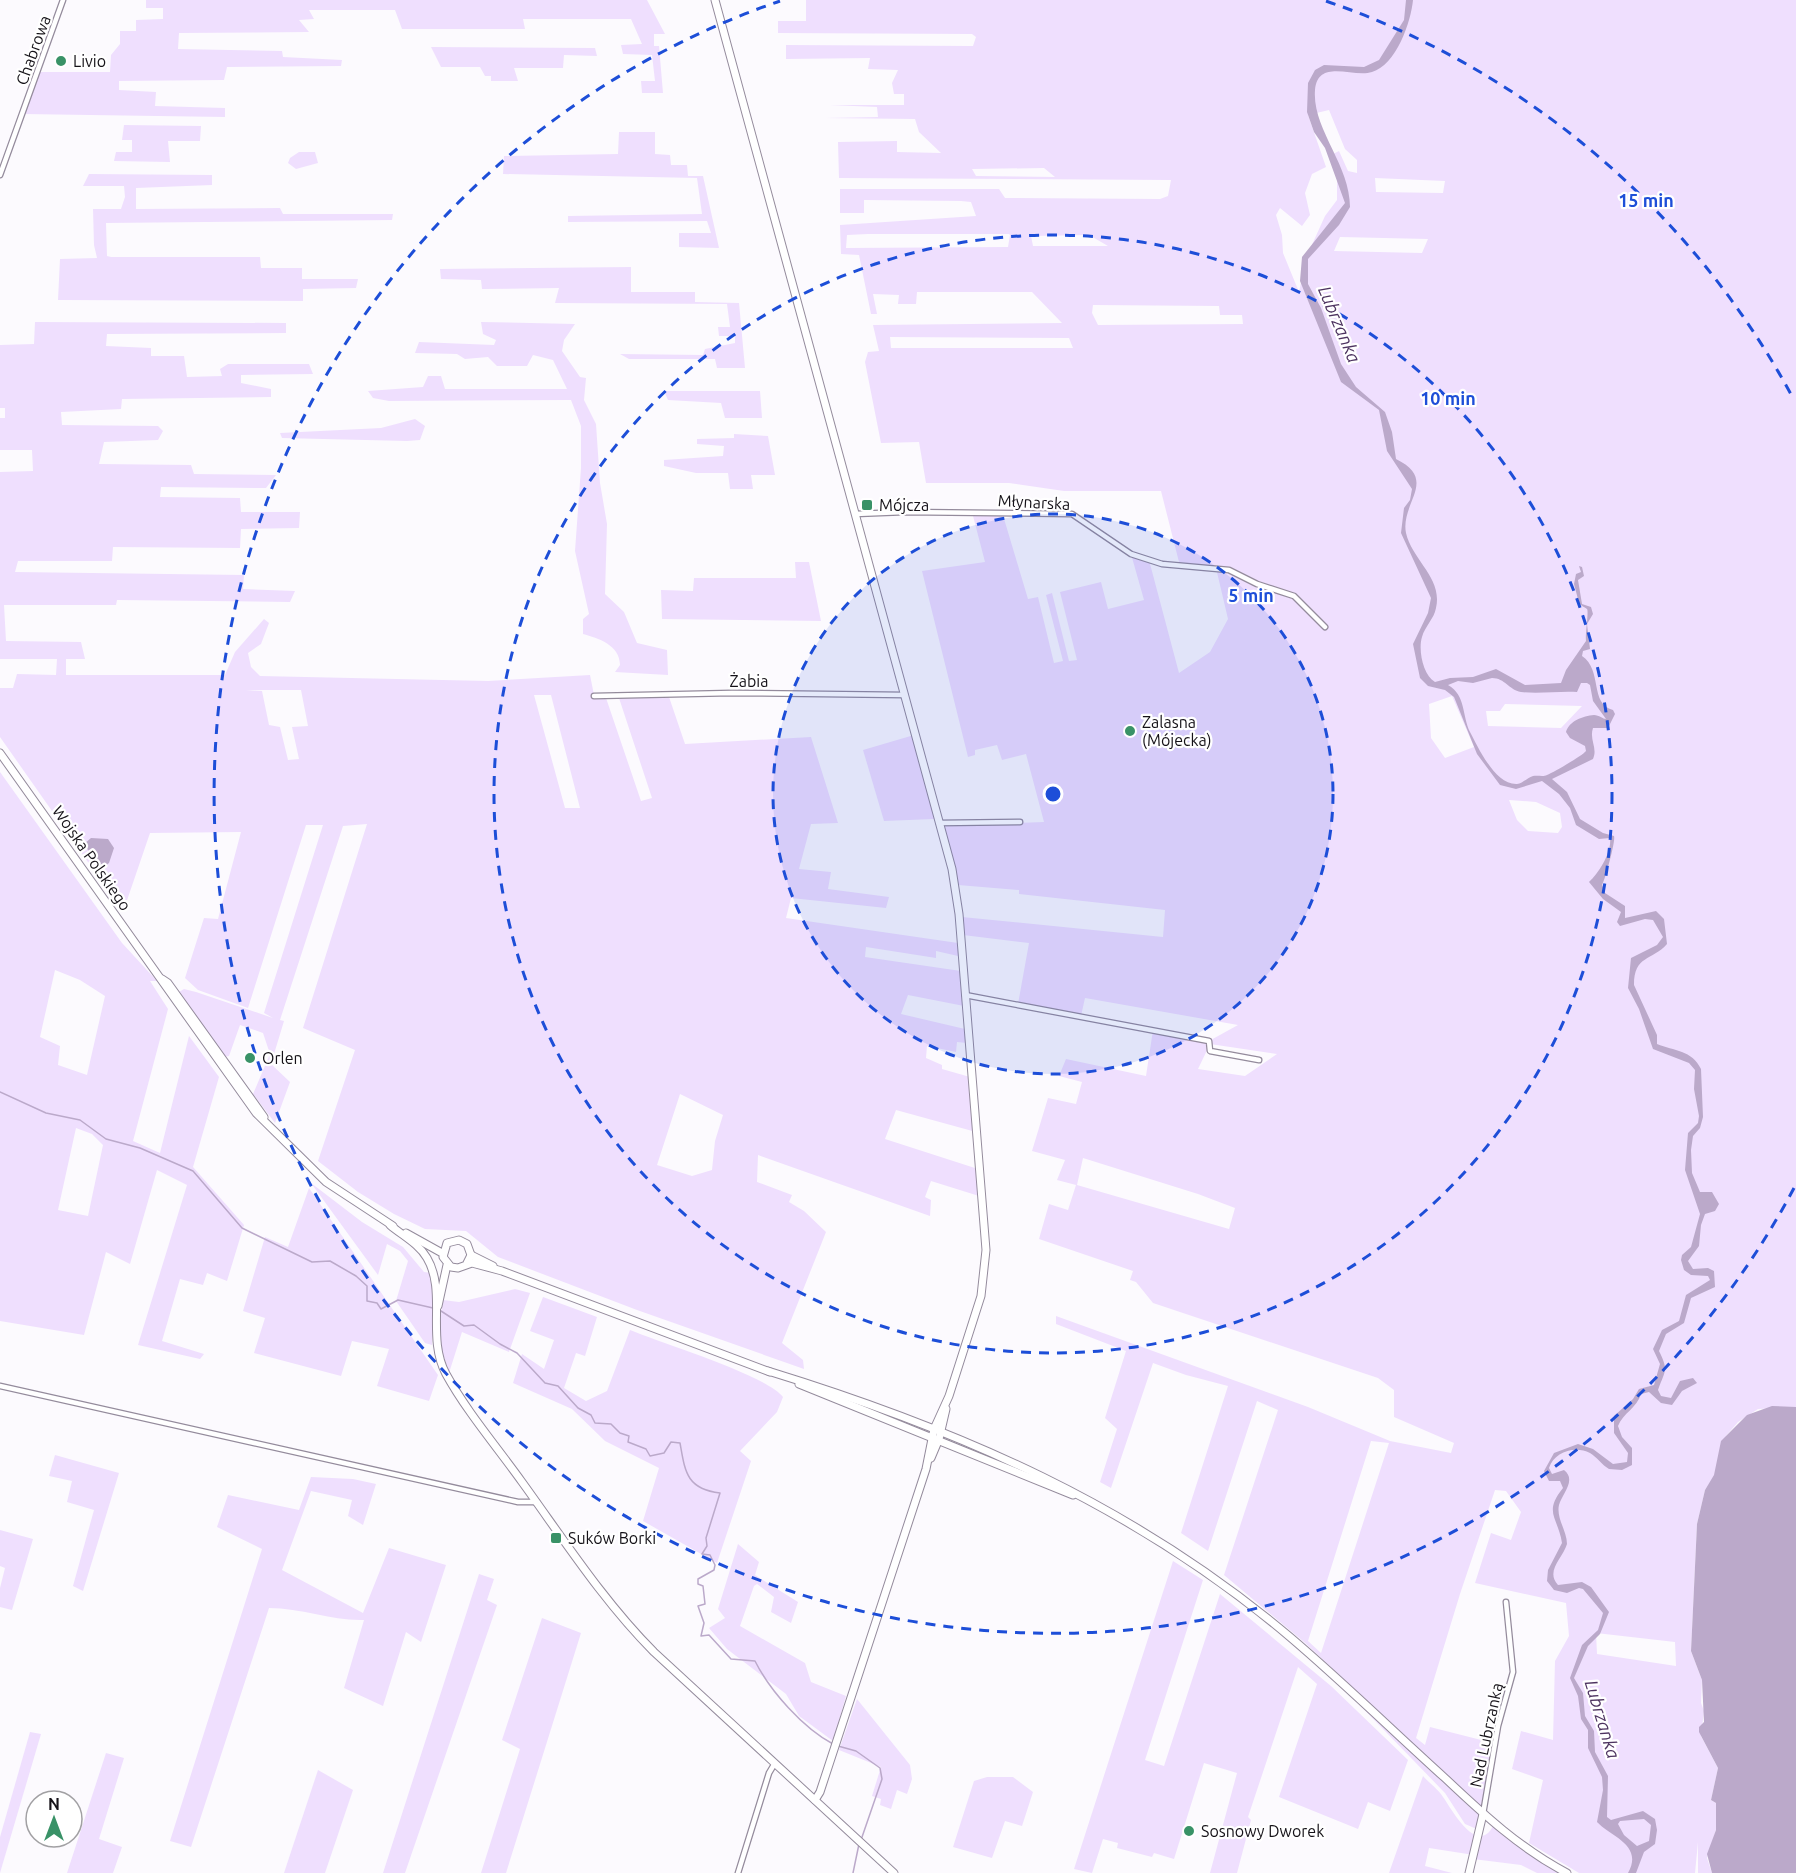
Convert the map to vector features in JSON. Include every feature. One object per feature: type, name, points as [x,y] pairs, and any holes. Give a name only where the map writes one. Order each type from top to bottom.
[{"type":"street","name":"Chabrowa","points":[[0,175],[63,0]]},
{"type":"street","points":[[715,0],[905,694],[957,896],[986,1257],[981,1296],[836,1745],[815,1800]]},
{"type":"street","name":"Młynarska","points":[[855,514],[905,512],[1072,514],[1131,554],[1162,564],[1233,571],[1257,584],[1294,596],[1325,627]]},
{"type":"street","name":"Żabia","points":[[594,696],[732,693],[905,694]]},
{"type":"street","name":"Wojska Polskiego","points":[[0,753],[162,978],[164,986],[242,1096],[326,1182],[390,1225]]},
{"type":"street","points":[[939,823],[1020,822]]},
{"type":"street","points":[[966,995],[1209,1041],[1210,1051],[1259,1060]]},
{"type":"street","points":[[390,1225],[442,1253],[451,1266]]},
{"type":"street","points":[[390,1225],[419,1248],[427,1258],[435,1280],[436,1341],[446,1374],[537,1502],[640,1638],[894,1873]]},
{"type":"street","points":[[410,1235],[445,1245]]},
{"type":"street","points":[[442,1253],[445,1245],[453,1240],[462,1241],[469,1246],[471,1255],[467,1263]]},
{"type":"street","points":[[471,1255],[502,1271],[1044,1476],[1105,1509],[1198,1566],[1279,1628],[1483,1814],[1528,1850],[1567,1873]]},
{"type":"street","points":[[451,1266],[467,1263],[502,1271]]},
{"type":"street","points":[[436,1309],[451,1266]]},
{"type":"street","points":[[0,1386],[518,1502],[537,1502]]},
{"type":"street","name":"Nad Lubrzanką","points":[[1469,1873],[1483,1814],[1498,1726],[1513,1672],[1506,1602]]},
{"type":"street","points":[[738,1873],[769,1773],[775,1763]]},
{"type":"shaded area","points":[[146,0],[647,0],[665,34],[654,34],[654,46],[659,46],[663,93],[642,93],[641,81],[655,81],[652,55],[623,54],[621,45],[642,44],[631,19],[523,19],[525,29],[402,29],[395,10],[309,10],[314,19],[299,20],[309,32],[179,33],[178,49],[282,51],[283,57],[342,60],[341,66],[227,67],[224,80],[119,81],[119,90],[156,92],[155,106],[225,108],[225,117],[23,114],[38,72],[110,72],[111,55],[120,44],[120,31],[136,31],[136,20],[163,19],[163,8],[146,8]]},
{"type":"shaded area","points":[[806,0],[1796,0],[1796,1407],[1758,1409],[1738,1422],[1726,1436],[1715,1475],[1705,1490],[1697,1524],[1691,1651],[1702,1680],[1701,1703],[1704,1711],[1701,1736],[1718,1768],[1711,1800],[1716,1803],[1716,1830],[1707,1858],[1712,1873],[1698,1873],[1698,1842],[1695,1873],[1579,1873],[1529,1843],[1543,1780],[1512,1769],[1521,1731],[1553,1740],[1555,1661],[1569,1636],[1566,1603],[1475,1583],[1491,1533],[1511,1540],[1521,1512],[1506,1491],[1495,1490],[1416,1738],[1425,1745],[1430,1727],[1493,1743],[1481,1807],[1304,1642],[1224,1575],[1278,1410],[1257,1401],[1208,1551],[1181,1533],[1228,1386],[1153,1363],[1111,1488],[1100,1482],[1117,1429],[1105,1418],[1126,1351],[1056,1324],[1056,1316],[1308,1407],[1390,1441],[1451,1453],[1454,1443],[1394,1417],[1394,1390],[1378,1378],[1153,1303],[1136,1282],[1130,1280],[1133,1271],[1039,1239],[1049,1204],[1068,1210],[1076,1185],[1057,1180],[1065,1160],[1032,1151],[1048,1098],[1076,1104],[1082,1082],[1059,1076],[1066,1059],[1146,1076],[1153,1030],[1209,1041],[1238,1025],[1085,998],[1081,1016],[1018,1004],[1029,943],[963,935],[962,917],[1163,937],[1165,910],[1019,894],[1019,890],[958,885],[943,826],[1044,822],[1026,754],[1002,760],[997,745],[975,750],[975,755],[968,757],[922,571],[985,562],[972,512],[1002,512],[1028,599],[1038,597],[1054,663],[1063,661],[1046,595],[1052,593],[1069,661],[1077,660],[1060,592],[1101,582],[1108,609],[1144,600],[1131,554],[1149,560],[1179,673],[1210,652],[1228,619],[1216,568],[1180,566],[1161,491],[1064,491],[1009,483],[926,483],[919,442],[881,443],[865,362],[868,352],[879,351],[873,325],[1062,323],[1032,292],[917,292],[916,304],[898,304],[899,295],[873,294],[877,314],[871,314],[859,255],[841,254],[840,225],[976,216],[971,202],[961,201],[864,200],[864,213],[840,213],[840,189],[999,189],[1005,198],[1160,199],[1168,196],[1171,180],[839,178],[838,142],[897,141],[897,152],[941,153],[919,132],[915,119],[825,118],[878,117],[877,107],[830,105],[904,105],[904,94],[894,94],[892,83],[898,70],[868,69],[870,58],[786,59],[786,45],[973,46],[976,37],[972,34],[778,33],[778,21],[806,21]],"holes":[[[1329,110],[1345,149],[1357,160],[1357,173],[1348,171],[1339,151],[1331,155],[1337,179],[1337,200],[1325,216],[1306,258],[1299,292],[1283,253],[1282,235],[1276,215],[1280,208],[1302,226],[1310,215],[1305,193],[1312,174],[1326,167],[1308,115]],[[1044,168],[1055,177],[976,176],[972,169]],[[1375,178],[1445,181],[1443,193],[1376,192]],[[868,234],[1009,234],[1008,247],[846,248],[847,235]],[[1089,235],[1108,246],[1033,246],[1031,236]],[[1340,237],[1428,239],[1422,253],[1334,251]],[[1093,305],[1219,306],[1220,315],[1242,315],[1243,324],[1098,325],[1092,313]],[[890,337],[1069,338],[1073,348],[891,348]],[[1452,696],[1474,747],[1445,758],[1431,738],[1429,704]],[[1505,704],[1582,706],[1561,728],[1488,726],[1486,711],[1500,711]],[[1509,800],[1536,802],[1560,813],[1562,827],[1558,833],[1528,831],[1517,820]],[[1210,1044],[1277,1054],[1245,1076],[1198,1069]],[[1083,1158],[1235,1208],[1229,1229],[1077,1185]],[[1371,1441],[1389,1443],[1321,1653],[1308,1641]],[[1596,1633],[1675,1642],[1676,1666],[1597,1654]]]},
{"type":"shaded area","points":[[1406,0],[1413,0],[1401,42],[1381,68],[1364,73],[1329,72],[1318,80],[1315,90],[1319,119],[1344,176],[1350,207],[1339,225],[1308,259],[1308,284],[1321,308],[1341,364],[1356,387],[1385,412],[1392,432],[1396,459],[1409,467],[1415,475],[1415,493],[1408,512],[1406,533],[1414,552],[1431,578],[1437,597],[1435,612],[1423,633],[1421,642],[1422,662],[1431,679],[1435,682],[1450,678],[1473,677],[1496,669],[1525,685],[1561,683],[1566,670],[1586,641],[1587,609],[1579,603],[1574,584],[1576,574],[1581,572],[1579,566],[1582,567],[1584,576],[1578,580],[1582,604],[1591,607],[1593,614],[1587,624],[1590,649],[1583,651],[1582,656],[1592,670],[1601,701],[1615,714],[1608,728],[1593,728],[1595,751],[1593,759],[1552,779],[1567,792],[1580,819],[1603,833],[1614,836],[1612,853],[1602,885],[1605,893],[1625,906],[1625,918],[1656,911],[1664,919],[1667,944],[1640,963],[1634,985],[1657,1035],[1657,1044],[1688,1055],[1701,1069],[1703,1117],[1700,1128],[1693,1136],[1692,1173],[1700,1192],[1712,1192],[1719,1204],[1715,1211],[1705,1214],[1701,1225],[1699,1246],[1688,1261],[1693,1269],[1708,1268],[1714,1271],[1715,1287],[1691,1298],[1684,1323],[1666,1334],[1659,1351],[1665,1367],[1658,1390],[1661,1396],[1671,1398],[1680,1381],[1693,1378],[1697,1383],[1682,1391],[1672,1405],[1661,1403],[1649,1392],[1641,1394],[1618,1426],[1622,1437],[1632,1448],[1632,1465],[1622,1470],[1609,1469],[1590,1453],[1572,1450],[1560,1454],[1549,1468],[1552,1474],[1564,1470],[1569,1478],[1568,1487],[1558,1510],[1567,1544],[1556,1564],[1554,1580],[1558,1585],[1582,1582],[1591,1587],[1609,1612],[1600,1634],[1588,1646],[1574,1678],[1583,1693],[1585,1716],[1594,1731],[1595,1752],[1608,1776],[1607,1817],[1611,1820],[1643,1811],[1655,1819],[1657,1830],[1655,1844],[1644,1852],[1636,1873],[1628,1873],[1632,1863],[1629,1848],[1597,1822],[1603,1790],[1602,1777],[1588,1748],[1588,1730],[1581,1719],[1578,1696],[1570,1678],[1582,1645],[1598,1630],[1603,1613],[1583,1589],[1579,1588],[1567,1593],[1554,1590],[1547,1581],[1548,1570],[1562,1543],[1553,1510],[1557,1496],[1563,1488],[1560,1481],[1549,1481],[1544,1471],[1554,1453],[1578,1444],[1593,1449],[1613,1464],[1627,1462],[1628,1453],[1614,1433],[1614,1416],[1633,1399],[1639,1389],[1654,1385],[1660,1364],[1653,1349],[1662,1330],[1679,1321],[1686,1295],[1710,1280],[1708,1276],[1691,1275],[1684,1270],[1681,1260],[1682,1255],[1691,1247],[1700,1214],[1685,1170],[1688,1133],[1698,1123],[1699,1116],[1694,1089],[1695,1070],[1689,1063],[1653,1049],[1639,1009],[1628,988],[1631,958],[1657,945],[1663,937],[1653,920],[1645,919],[1620,926],[1617,922],[1621,912],[1603,899],[1589,882],[1604,862],[1609,850],[1610,838],[1599,839],[1576,825],[1570,808],[1559,794],[1542,781],[1516,789],[1500,785],[1477,754],[1454,697],[1445,690],[1428,686],[1420,678],[1413,644],[1428,613],[1431,598],[1401,533],[1404,508],[1410,500],[1412,489],[1387,451],[1379,410],[1341,382],[1300,281],[1302,257],[1345,203],[1325,148],[1314,132],[1307,112],[1308,83],[1315,70],[1324,65],[1364,67],[1379,60],[1404,20]],"holes":[[[1492,678],[1500,680],[1517,691],[1528,693],[1577,692],[1581,683],[1587,683],[1590,685],[1593,701],[1606,719],[1596,715],[1585,717],[1573,722],[1568,728],[1566,732],[1570,738],[1585,746],[1586,751],[1579,756],[1547,775],[1533,776],[1517,784],[1509,783],[1488,764],[1467,726],[1458,694],[1448,685],[1458,681],[1473,683]],[[1644,1819],[1651,1825],[1649,1841],[1637,1846],[1624,1835],[1618,1824],[1620,1821]]]},
{"type":"shaded area","points":[[431,47],[595,48],[597,56],[564,55],[563,68],[514,68],[518,81],[491,81],[491,76],[485,76],[480,67],[441,67]]},
{"type":"shaded area","points":[[124,125],[201,126],[200,141],[168,141],[170,162],[114,161],[116,152],[132,152],[132,140],[122,140]]},
{"type":"shaded area","points":[[619,132],[655,132],[655,154],[670,155],[671,165],[687,165],[688,176],[703,176],[719,248],[679,247],[679,233],[711,233],[707,221],[568,222],[568,216],[702,214],[697,178],[503,174],[504,156],[618,154]]},
{"type":"shaded area","points":[[299,152],[315,152],[318,163],[296,169],[288,163],[290,158]]},
{"type":"shaded area","points":[[89,174],[212,175],[212,185],[136,188],[136,209],[280,208],[283,214],[393,214],[392,220],[106,223],[107,256],[260,257],[261,268],[302,268],[302,279],[358,279],[356,288],[303,289],[303,301],[58,300],[60,259],[97,258],[94,245],[93,209],[121,209],[125,197],[124,186],[83,186]]},
{"type":"shaded area","points":[[631,267],[631,292],[695,292],[695,302],[739,303],[745,368],[717,368],[715,359],[629,359],[620,354],[703,355],[705,349],[735,343],[735,336],[719,336],[718,327],[730,327],[727,304],[555,303],[559,288],[482,289],[481,280],[441,279],[440,269]]},
{"type":"shaded area","points":[[35,322],[286,323],[286,333],[107,334],[106,346],[151,348],[151,356],[184,356],[187,377],[222,376],[220,369],[228,364],[309,364],[313,374],[241,375],[241,383],[271,389],[271,397],[122,399],[121,409],[61,412],[62,425],[158,426],[163,431],[158,440],[104,442],[99,464],[191,465],[194,474],[276,475],[266,488],[161,487],[160,497],[240,498],[241,512],[300,512],[299,528],[241,529],[240,548],[113,547],[112,561],[18,561],[15,572],[244,575],[243,589],[295,591],[290,602],[117,600],[116,605],[4,605],[6,641],[81,642],[85,659],[66,659],[66,675],[225,675],[235,652],[264,619],[269,623],[261,644],[248,653],[251,667],[260,676],[488,681],[590,675],[594,695],[605,695],[641,801],[652,798],[618,695],[668,694],[685,744],[811,737],[838,823],[811,824],[799,869],[831,872],[828,889],[889,897],[886,908],[791,898],[786,918],[958,943],[958,956],[936,951],[936,958],[866,947],[865,957],[961,971],[964,1006],[908,995],[901,1014],[965,1029],[967,1043],[957,1042],[956,1052],[927,1046],[926,1058],[942,1065],[942,1069],[970,1077],[976,1132],[896,1110],[885,1139],[978,1169],[979,1196],[931,1181],[925,1197],[931,1200],[930,1216],[758,1155],[757,1182],[792,1195],[789,1202],[804,1211],[826,1232],[782,1343],[803,1360],[804,1369],[637,1310],[498,1257],[466,1231],[425,1229],[394,1214],[358,1192],[318,1161],[355,1050],[303,1028],[367,824],[343,826],[280,1020],[284,1021],[271,1064],[290,1082],[275,1123],[253,1094],[270,1054],[263,1033],[240,1025],[229,1056],[224,1057],[179,992],[184,989],[196,992],[273,1018],[264,1013],[323,825],[306,825],[248,1008],[198,990],[185,978],[204,918],[218,919],[241,832],[150,833],[123,912],[0,737],[0,688],[13,688],[17,674],[56,675],[57,659],[0,659],[0,472],[33,471],[32,450],[0,450],[0,418],[5,418],[5,408],[0,408],[0,345],[34,344]],"holes":[[[246,690],[301,690],[308,726],[292,727],[299,759],[288,760],[280,727],[269,725],[262,691]],[[534,695],[551,695],[580,808],[565,808]],[[680,1094],[723,1115],[715,1141],[712,1170],[692,1176],[657,1165]]]},
{"type":"shaded area","points":[[481,322],[575,324],[564,340],[562,351],[580,377],[586,378],[584,400],[596,424],[600,483],[607,524],[605,594],[624,612],[637,643],[667,650],[668,675],[615,672],[620,665],[619,658],[612,647],[601,640],[583,634],[583,619],[589,614],[575,551],[581,468],[581,426],[571,400],[389,401],[373,398],[368,391],[423,387],[428,376],[441,376],[445,389],[567,389],[553,360],[533,355],[527,366],[497,366],[488,357],[465,359],[457,354],[415,353],[419,342],[494,345],[496,340],[483,334]]},
{"type":"shaded area","points":[[664,391],[760,391],[762,418],[725,418],[721,403],[668,400]]},
{"type":"shaded area","points":[[415,419],[425,426],[420,440],[282,438],[280,433],[381,428]]},
{"type":"shaded area","points":[[734,434],[768,436],[775,475],[751,475],[753,489],[730,489],[728,473],[696,473],[664,466],[664,460],[723,456],[724,446],[697,444],[697,439],[734,438]]},
{"type":"shaded area","points":[[795,562],[809,562],[821,621],[662,619],[661,590],[693,591],[694,578],[796,578]]},
{"type":"shaded area","points":[[914,735],[934,819],[884,821],[863,750]]},
{"type":"shaded area","points":[[0,772],[122,943],[157,981],[150,981],[168,1009],[133,1141],[160,1153],[189,1036],[219,1077],[193,1167],[244,1225],[227,1281],[207,1273],[203,1285],[180,1279],[162,1341],[204,1354],[200,1359],[138,1345],[187,1185],[157,1170],[130,1264],[106,1252],[84,1335],[0,1321]],"holes":[[[55,970],[80,980],[105,996],[87,1075],[58,1065],[60,1046],[40,1037]],[[76,1128],[92,1134],[103,1145],[88,1216],[58,1210]]]},
{"type":"shaded area","points":[[91,838],[108,839],[114,848],[109,863],[101,869],[84,844]]},
{"type":"shaded area","points":[[311,1183],[362,1222],[403,1247],[424,1272],[432,1273],[434,1290],[432,1345],[425,1343],[396,1301],[408,1261],[400,1251],[387,1244],[378,1275]]},
{"type":"shaded area","points":[[309,1188],[438,1375],[429,1401],[377,1386],[389,1349],[352,1341],[341,1376],[254,1353],[265,1318],[243,1311],[265,1237],[288,1247]]},
{"type":"shaded area","points":[[515,1289],[530,1293],[509,1352],[462,1332],[449,1373],[438,1337],[443,1300],[459,1302]]},
{"type":"shaded area","points":[[543,1297],[597,1317],[585,1356],[576,1353],[564,1388],[586,1401],[607,1391],[630,1330],[756,1379],[773,1388],[783,1397],[777,1412],[740,1451],[751,1461],[717,1563],[643,1521],[659,1468],[605,1441],[572,1409],[513,1383],[522,1354],[544,1369],[554,1340],[530,1331]]},
{"type":"shaded area","points":[[1772,1406],[1796,1407],[1796,1873],[1712,1873],[1707,1854],[1716,1830],[1716,1803],[1711,1800],[1718,1768],[1699,1732],[1699,1727],[1704,1722],[1702,1680],[1691,1651],[1697,1524],[1705,1490],[1714,1475],[1721,1441],[1747,1415]]},
{"type":"shaded area","points":[[55,1455],[119,1473],[83,1591],[73,1586],[94,1510],[67,1502],[72,1481],[49,1476]]},
{"type":"shaded area","points":[[311,1477],[353,1479],[376,1484],[363,1525],[348,1516],[352,1500],[311,1491],[282,1570],[363,1613],[389,1548],[446,1565],[421,1642],[406,1632],[383,1706],[344,1688],[364,1620],[340,1619],[269,1608],[191,1847],[170,1841],[262,1549],[217,1527],[228,1495],[299,1510]]},
{"type":"shaded area","points":[[0,1530],[33,1539],[12,1610],[0,1607],[0,1588],[5,1568],[0,1566]]},
{"type":"shaded area","points":[[738,1544],[759,1562],[755,1575],[798,1602],[791,1623],[771,1612],[774,1597],[757,1584],[754,1586],[740,1626],[805,1663],[811,1682],[846,1696],[833,1741],[799,1716],[786,1694],[727,1649],[709,1628],[725,1618],[718,1609]]},
{"type":"shaded area","points":[[1173,1561],[1203,1580],[1145,1760],[1164,1766],[1220,1594],[1331,1686],[1408,1760],[1390,1811],[1368,1802],[1358,1829],[1279,1797],[1317,1684],[1298,1667],[1248,1817],[1251,1820],[1237,1873],[1210,1873],[1237,1773],[1204,1763],[1174,1859],[1154,1853],[1152,1857],[1117,1848],[1118,1843],[1103,1839],[1092,1873],[1074,1869]]},
{"type":"shaded area","points":[[479,1574],[494,1579],[487,1600],[497,1605],[405,1873],[383,1873]]},
{"type":"shaded area","points":[[542,1618],[581,1633],[506,1873],[481,1873],[520,1749],[502,1740]]},
{"type":"shaded area","points":[[1353,1698],[1481,1815],[1479,1830],[1465,1824],[1445,1793]]},
{"type":"shaded area","points":[[857,1699],[910,1765],[912,1779],[907,1794],[897,1790],[891,1809],[880,1805],[881,1799],[872,1796],[881,1767],[839,1750]]},
{"type":"shaded area","points":[[30,1732],[41,1734],[0,1873],[0,1837]]},
{"type":"shaded area","points":[[106,1753],[124,1758],[99,1839],[122,1847],[113,1873],[67,1873],[75,1849],[84,1849],[84,1821]]},
{"type":"shaded area","points":[[318,1770],[353,1790],[325,1873],[284,1873]]},
{"type":"shaded area","points":[[1423,1776],[1439,1791],[1458,1819],[1472,1833],[1480,1836],[1487,1834],[1493,1826],[1563,1873],[1537,1873],[1521,1865],[1473,1859],[1474,1855],[1429,1848],[1425,1866],[1452,1873],[1389,1873]]},
{"type":"shaded area","points":[[987,1777],[1013,1777],[1033,1792],[1022,1826],[1005,1821],[992,1858],[953,1847],[974,1781]]},
{"type":"waterway","points":[[0,1092],[46,1113],[80,1120],[106,1139],[140,1148],[193,1171],[242,1228],[312,1262],[330,1261],[356,1276],[367,1286],[367,1301],[377,1303],[381,1309],[398,1300],[433,1308]]},
{"type":"waterway","points":[[441,1311],[464,1326],[474,1325],[517,1353],[545,1383],[558,1386],[578,1408],[591,1415],[595,1423],[611,1424],[620,1433],[629,1436],[628,1442],[646,1449],[650,1456],[664,1453],[671,1442],[680,1443],[689,1477],[700,1487],[720,1493],[706,1538],[707,1546],[702,1554],[710,1555],[715,1565],[714,1570],[698,1579],[698,1584],[703,1586],[705,1604],[698,1606],[704,1623],[701,1636],[709,1635],[731,1659],[755,1661],[761,1673],[788,1708],[810,1729],[833,1744]]},
{"type":"waterway","points":[[838,1746],[856,1751],[880,1768],[882,1779],[861,1840]]},
{"type":"waterway","points":[[853,1873],[859,1844]]},
{"type":"place","name":"Livio","points":[[61,61]]},
{"type":"place","name":"Mójcza","points":[[867,505]]},
{"type":"place","name":"Zalasna (Mójecka)","points":[[1130,731]]},
{"type":"place","name":"Orlen","points":[[250,1058]]},
{"type":"place","name":"Suków Borki","points":[[556,1538]]},
{"type":"place","name":"Sosnowy Dworek","points":[[1189,1831]]},
{"type":"water label","name":"Lubrzanka","points":[[1340,324]]},
{"type":"water label","name":"Lubrzanka","points":[[1603,1719]]}]
